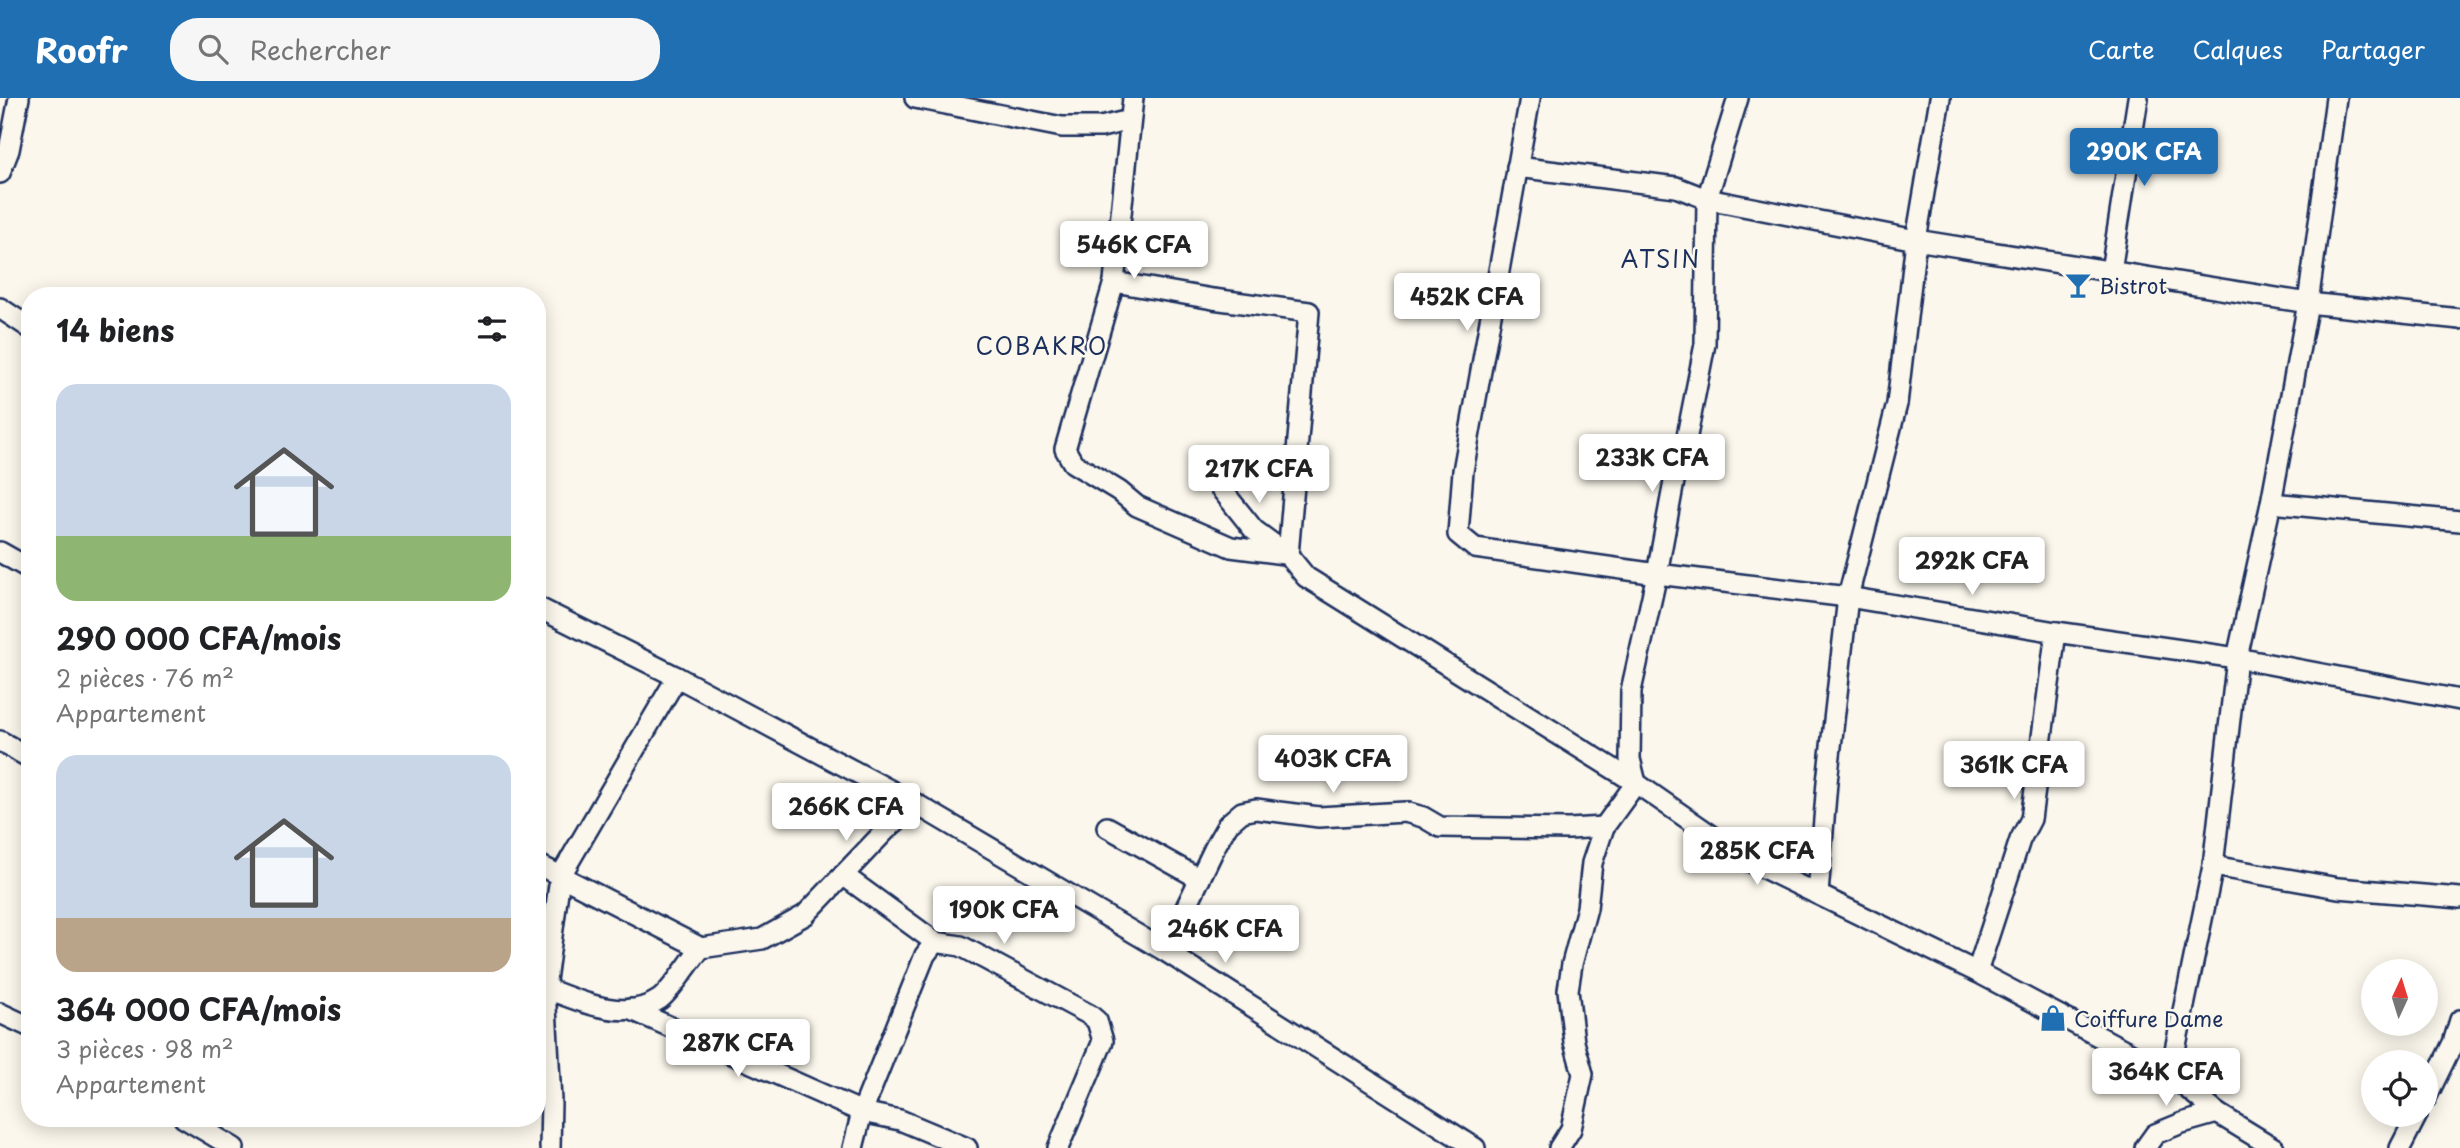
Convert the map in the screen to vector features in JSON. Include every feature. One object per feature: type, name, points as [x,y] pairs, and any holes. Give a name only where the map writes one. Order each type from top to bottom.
[{"type":"street","points":[[0,173],[9,150],[19,98]]},
{"type":"street","points":[[915,98],[1062,127],[1101,127],[1130,120]]},
{"type":"street","points":[[1133,98],[1114,282],[1065,449],[1073,463],[1119,491],[1137,506],[1231,547],[1288,555]]},
{"type":"street","points":[[1530,98],[1462,471],[1458,534],[1475,548],[1848,597],[2056,632],[2237,658],[2460,700]]},
{"type":"street","points":[[1636,783],[1630,759],[1631,691],[1705,345],[1707,199],[1738,98]]},
{"type":"street","points":[[1818,894],[1827,782],[1848,597],[1897,404],[1916,240],[1940,98]]},
{"type":"street","points":[[2111,271],[2138,98]]},
{"type":"street","points":[[2170,1074],[2213,866],[2237,658],[2271,503],[2308,303],[2336,98]]},
{"type":"street","points":[[1517,167],[1676,187],[1707,199],[1916,240],[2308,303],[2460,319]]},
{"type":"street","points":[[1114,282],[1309,312],[1288,555]]},
{"type":"street","points":[[0,308],[21,321]]},
{"type":"street","points":[[1210,475],[1254,530],[1288,555],[1306,577],[1636,783],[1747,860],[1977,972],[2170,1074],[2217,1113],[2274,1148]]},
{"type":"street","points":[[2271,503],[2460,521]]},
{"type":"street","points":[[0,552],[21,564]]},
{"type":"street","points":[[546,612],[677,677],[916,804],[1165,951],[1475,1148]]},
{"type":"street","points":[[1977,972],[2020,840],[2031,819],[2056,632]]},
{"type":"street","points":[[546,981],[561,877],[677,677]]},
{"type":"street","points":[[0,741],[21,753]]},
{"type":"street","points":[[1559,1148],[1571,1129],[1583,1074],[1573,1033],[1568,990],[1587,908],[1592,863],[1604,827],[1636,783]]},
{"type":"street","points":[[546,869],[701,948],[762,939],[805,915],[886,830],[916,804]]},
{"type":"street","points":[[1165,951],[1228,824],[1242,812],[1256,809],[1319,817],[1405,812],[1423,817],[1440,827],[1604,827]]},
{"type":"street","points":[[1107,827],[1200,879]]},
{"type":"street","points":[[2213,866],[2338,888],[2460,898]]},
{"type":"street","points":[[843,875],[935,943],[961,946],[1097,1021],[1103,1041],[1058,1148]]},
{"type":"street","points":[[853,1148],[862,1112],[925,956],[935,943]]},
{"type":"street","points":[[630,1009],[661,998],[701,948]]},
{"type":"street","points":[[546,988],[592,1005],[630,1009],[862,1112],[900,1120],[967,1148]]},
{"type":"street","points":[[546,1007],[551,1101],[550,1148]]},
{"type":"street","points":[[0,1013],[21,1023]]},
{"type":"street","points":[[2438,1074],[2453,1043],[2460,1020]]},
{"type":"street","points":[[2145,1148],[2155,1135],[2182,1123],[2217,1113]]},
{"type":"street","points":[[199,1127],[234,1148]]},
{"type":"street","points":[[2400,1148],[2411,1127]]},
{"type":"place","name":"Bistrot","points":[[2078,285]]},
{"type":"place","name":"Coiffure Dame","points":[[2053,1018]]},
{"type":"district","name":"ATSIN","points":[[1661,258]]},
{"type":"district","name":"COBAKRO","points":[[1042,345]]}]
